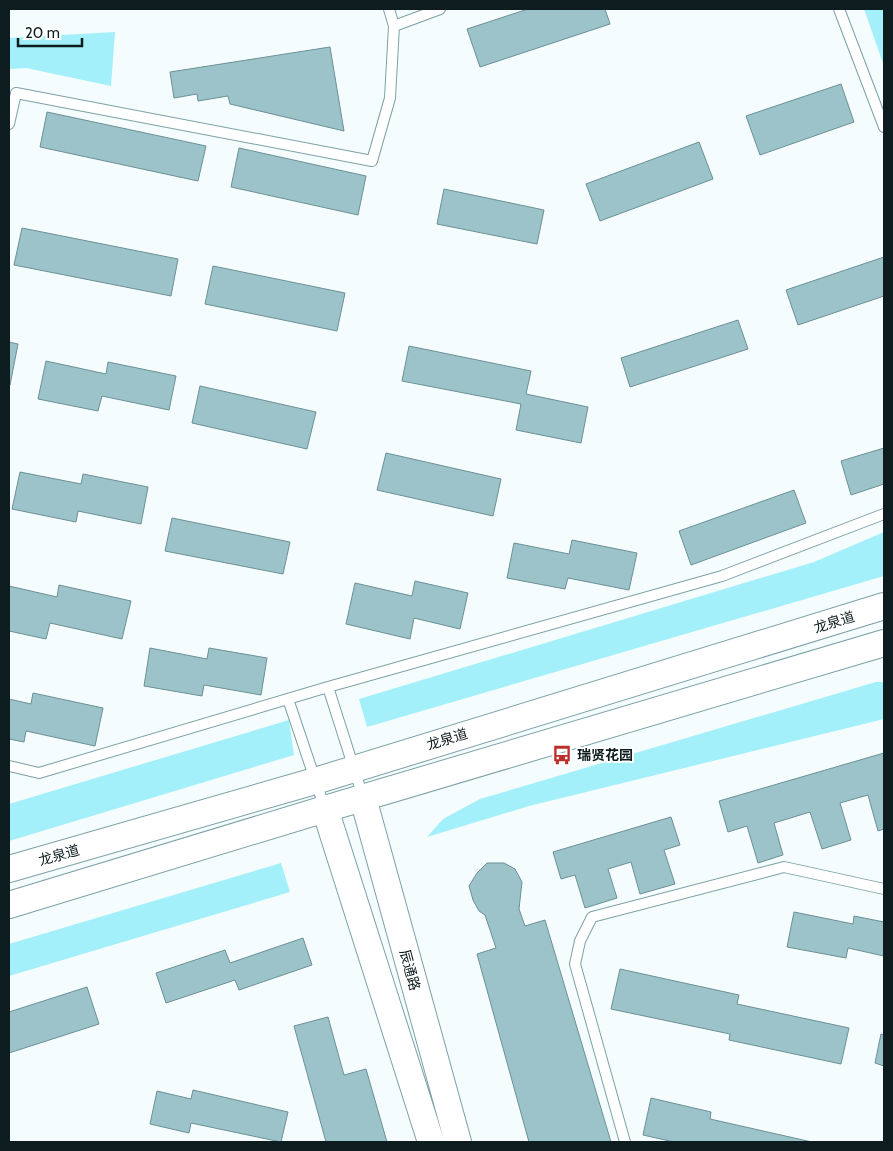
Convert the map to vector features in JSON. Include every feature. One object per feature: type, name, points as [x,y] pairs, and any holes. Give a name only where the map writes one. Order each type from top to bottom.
[{"type":"street","name":"龙泉道","points":[[9,869],[315,781],[352,768],[884,606]]},
{"type":"street","points":[[9,905],[884,643]]},
{"type":"street","name":"辰通路","points":[[363,798],[458,1142]]},
{"type":"street","points":[[325,809],[430,1142]]},
{"type":"lane","points":[[9,124],[16,93],[372,161],[390,98],[394,26],[389,9]]},
{"type":"lane","points":[[394,26],[440,9]]},
{"type":"lane","points":[[839,9],[884,127]]},
{"type":"lane","points":[[9,766],[39,773],[328,687],[722,576],[884,514]]},
{"type":"lane","points":[[328,687],[363,798]]},
{"type":"lane","points":[[288,699],[325,809]]},
{"type":"lane","points":[[625,1142],[576,964],[580,941],[592,917],[784,867],[884,889]]},
{"type":"shaded area","points":[[864,9],[884,9],[884,66]]},
{"type":"shaded area","points":[[115,32],[111,86],[26,68],[9,69],[9,38]]},
{"type":"shaded area","points":[[884,532],[884,576],[367,727],[359,699],[814,562]]},
{"type":"shaded area","points":[[876,682],[884,682],[884,719],[529,806],[427,837],[443,819],[480,799]]},
{"type":"shaded area","points":[[289,720],[294,755],[9,841],[9,804]]},
{"type":"shaded area","points":[[281,863],[290,892],[9,976],[9,944]]},
{"type":"building","points":[[528,9],[605,9],[610,24],[480,67],[467,29]]},
{"type":"building","points":[[330,47],[344,131],[230,104],[228,96],[198,101],[197,94],[174,98],[170,72]]},
{"type":"building","points":[[841,84],[854,122],[760,155],[746,116]]},
{"type":"building","points":[[47,112],[206,146],[198,181],[40,147]]},
{"type":"building","points":[[699,142],[713,179],[600,221],[586,184]]},
{"type":"building","points":[[239,148],[366,176],[358,215],[231,187]]},
{"type":"building","points":[[444,189],[544,210],[537,244],[437,224]]},
{"type":"building","points":[[22,228],[178,259],[171,296],[14,265]]},
{"type":"building","points":[[884,257],[884,296],[798,325],[786,290]]},
{"type":"building","points":[[213,266],[345,293],[337,331],[205,304]]},
{"type":"building","points":[[738,320],[748,349],[630,387],[621,358]]},
{"type":"building","points":[[9,342],[18,344],[10,385],[9,385]]},
{"type":"building","points":[[409,346],[531,371],[526,394],[588,407],[581,443],[516,430],[521,404],[402,381]]},
{"type":"building","points":[[46,361],[106,374],[108,362],[176,376],[169,410],[102,396],[98,411],[38,399]]},
{"type":"building","points":[[200,386],[316,412],[307,449],[192,423]]},
{"type":"building","points":[[884,448],[884,484],[851,495],[841,461]]},
{"type":"building","points":[[386,453],[501,479],[493,516],[377,490]]},
{"type":"building","points":[[20,472],[81,484],[83,474],[148,487],[141,524],[78,511],[76,522],[12,509]]},
{"type":"building","points":[[794,490],[806,523],[691,565],[679,531]]},
{"type":"building","points":[[172,518],[290,542],[283,574],[165,551]]},
{"type":"building","points":[[572,540],[637,553],[629,590],[568,578],[565,589],[507,578],[514,543],[569,554]]},
{"type":"building","points":[[415,581],[468,593],[460,629],[414,618],[410,639],[346,624],[355,583],[412,596]]},
{"type":"building","points":[[59,585],[131,601],[122,639],[50,623],[46,639],[9,631],[9,586],[57,597]]},
{"type":"building","points":[[150,648],[207,659],[209,648],[267,658],[261,695],[204,685],[202,696],[144,686]]},
{"type":"building","points":[[33,693],[103,708],[95,746],[26,731],[24,742],[9,739],[9,699],[31,704]]},
{"type":"building","points":[[884,753],[884,829],[878,831],[868,795],[840,803],[851,840],[822,849],[810,812],[774,823],[783,855],[758,863],[747,826],[728,832],[719,801]]},
{"type":"building","points":[[671,817],[680,845],[664,850],[675,884],[640,894],[631,862],[608,869],[617,898],[585,908],[575,875],[561,879],[553,852]]},
{"type":"building","points":[[487,863],[504,863],[515,869],[522,882],[519,909],[525,926],[545,920],[611,1142],[529,1142],[477,954],[496,948],[485,915],[479,911],[469,886],[477,873]]},
{"type":"building","points":[[794,912],[853,924],[854,916],[884,922],[884,956],[848,948],[846,958],[787,947]]},
{"type":"building","points":[[303,938],[312,965],[239,990],[235,980],[166,1003],[156,973],[225,950],[230,963]]},
{"type":"building","points":[[620,969],[739,995],[737,1004],[849,1028],[841,1064],[729,1040],[730,1034],[611,1009]]},
{"type":"building","points":[[87,987],[99,1024],[9,1053],[9,1012]]},
{"type":"building","points":[[328,1017],[344,1075],[366,1069],[387,1142],[326,1142],[294,1026]]},
{"type":"building","points":[[881,1034],[884,1035],[884,1066],[875,1063]]},
{"type":"building","points":[[193,1090],[288,1112],[281,1142],[191,1123],[189,1133],[150,1124],[157,1091],[191,1099]]},
{"type":"building","points":[[651,1098],[711,1112],[710,1119],[812,1142],[674,1142],[643,1135]]},
{"type":"place","name":"瑞贤花园","points":[[562,755]]}]
